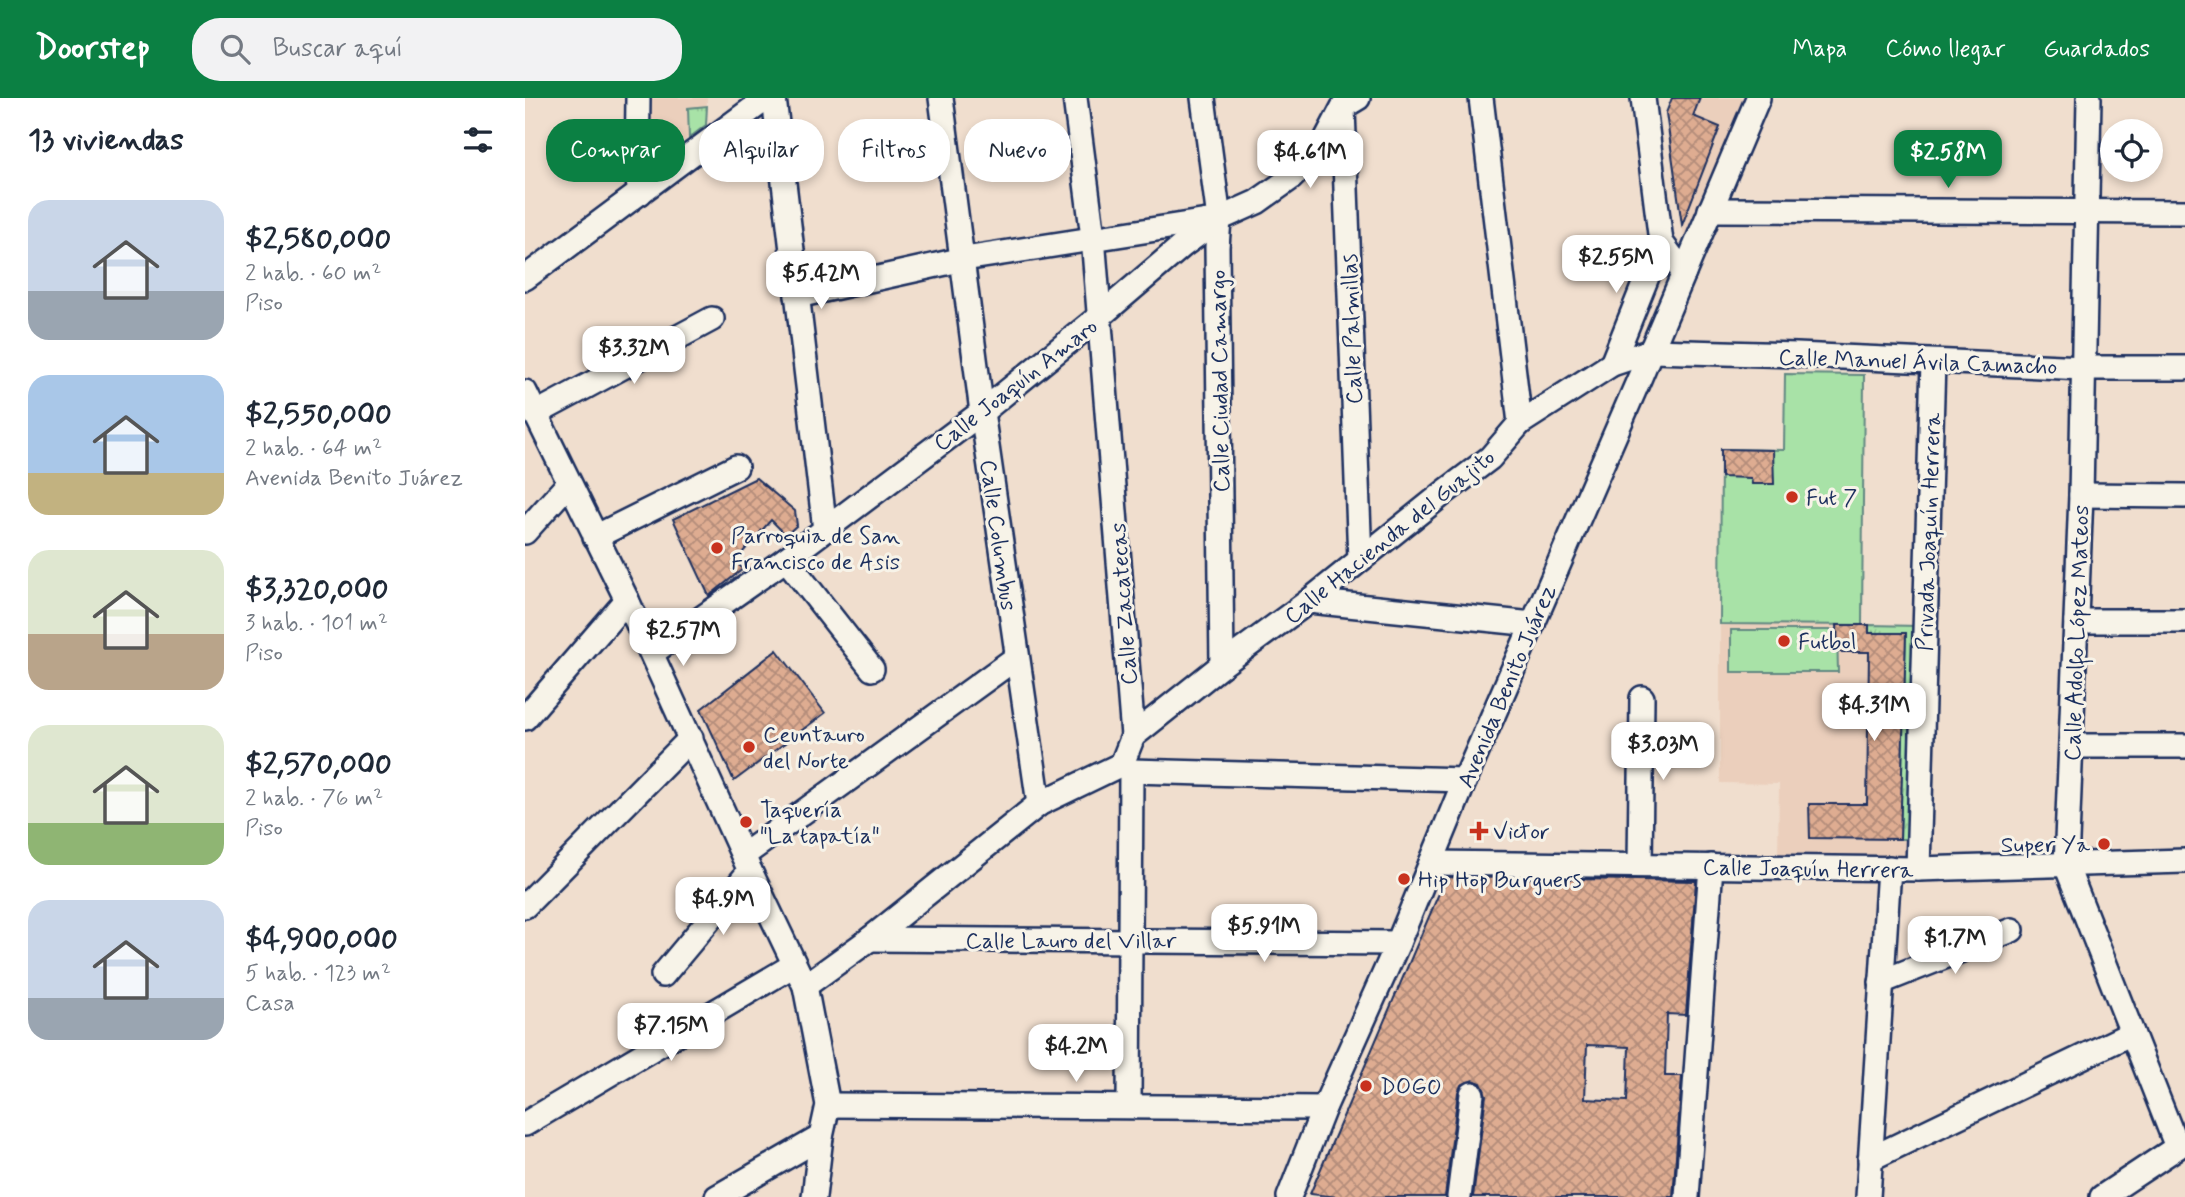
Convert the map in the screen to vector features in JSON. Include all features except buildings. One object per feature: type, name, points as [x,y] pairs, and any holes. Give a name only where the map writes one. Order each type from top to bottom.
[{"type":"street","points":[[638,98],[636,175],[640,193]]},
{"type":"street","points":[[525,278],[767,98]]},
{"type":"street","points":[[774,98],[825,530]]},
{"type":"street","name":"Calle Columbus","points":[[941,98],[982,412],[1039,804]]},
{"type":"street","name":"Calle Zacatecas","points":[[1075,98],[1093,237],[1133,736],[1127,768],[1129,1105]]},
{"type":"street","name":"Calle Ciudad Camargo","points":[[1203,98],[1219,219],[1217,261],[1222,665]]},
{"type":"street","points":[[1481,98],[1520,423]]},
{"type":"street","points":[[1612,364],[1661,242],[1643,98]]},
{"type":"street","name":"Avenida Benito Juárez","points":[[1293,1196],[1324,1108],[1398,943],[1465,780],[1758,98]]},
{"type":"street","name":"Calle Adolfo López Mateos","points":[[2089,98],[2081,495],[2073,746],[2066,865],[2132,1033],[2181,1145]]},
{"type":"street","name":"Calle Joaquín Amaro","points":[[652,653],[786,559],[982,412],[1182,246],[1219,219],[1257,202],[1291,178],[1322,147],[1348,101]]},
{"type":"street","name":"Calle Palmillas","points":[[1348,101],[1360,560]]},
{"type":"street","points":[[1710,210],[2185,212]]},
{"type":"street","points":[[797,296],[964,259],[1219,219]]},
{"type":"street","points":[[1661,242],[1684,273]]},
{"type":"street","points":[[535,414],[712,319]]},
{"type":"street","name":"Calle Hacienda del Guajito","points":[[1133,736],[1490,458],[1520,423],[1612,364],[1651,351]]},
{"type":"street","name":"Calle Manuel Ávila Camacho","points":[[1651,351],[2084,368],[2185,368]]},
{"type":"street","name":"Privada Joaquín Herrera","points":[[1918,869],[1933,362]]},
{"type":"street","points":[[525,392],[628,600],[799,975],[828,1105],[821,1137],[814,1197]]},
{"type":"street","points":[[595,537],[736,467]]},
{"type":"street","points":[[525,532],[569,483]]},
{"type":"street","points":[[2081,495],[2185,496]]},
{"type":"street","points":[[786,559],[872,669]]},
{"type":"street","points":[[525,718],[628,600]]},
{"type":"street","points":[[1309,601],[1533,624]]},
{"type":"street","points":[[2075,621],[2185,621]]},
{"type":"street","points":[[663,975],[747,863],[1017,657]]},
{"type":"street","points":[[1640,865],[1642,698]]},
{"type":"street","points":[[525,906],[691,738]]},
{"type":"street","points":[[2073,746],[2185,746]]},
{"type":"street","points":[[525,1124],[870,939],[1039,804],[1127,768],[1465,780]]},
{"type":"street","name":"Calle Joaquín Herrera","points":[[1431,863],[1918,869],[2185,861]]},
{"type":"street","points":[[1687,1197],[1711,866]]},
{"type":"street","points":[[1868,1197],[1889,868]]},
{"type":"street","points":[[1881,982],[2013,930]]},
{"type":"street","name":"Calle Lauro del Villar","points":[[870,939],[1398,943]]},
{"type":"street","points":[[1870,1159],[2132,1033]]},
{"type":"street","points":[[1459,1197],[1472,1094]]},
{"type":"street","points":[[828,1105],[1324,1108]]},
{"type":"street","points":[[717,1197],[821,1137]]},
{"type":"street","points":[[2102,1197],[2181,1145]]},
{"type":"shaded area","points":[[643,98],[707,98],[706,119],[699,119],[699,130],[685,140],[685,119],[643,119]]},
{"type":"shaded area","points":[[1672,98],[1745,98],[1685,243],[1666,113]]},
{"type":"shaded area","points":[[1720,624],[1919,626],[1914,860],[1778,859],[1779,784],[1720,783]]},
{"type":"green space","points":[[707,106],[706,119],[699,119],[699,130],[689,138],[688,108]]},
{"type":"green space","name":"Fut 7","points":[[1785,374],[1864,375],[1862,625],[1720,624],[1721,449],[1784,450]]},
{"type":"green space","points":[[1869,625],[1919,626],[1914,839],[1900,839],[1906,634],[1869,633]]},
{"type":"green space","name":"Futbol","points":[[1731,630],[1837,630],[1838,672],[1731,672]]},
{"type":"place","name":"Fut 7","points":[[1792,497]]},
{"type":"place","name":"Parroquia de San Francisco de Asis","points":[[717,548]]},
{"type":"place","name":"Futbol","points":[[1784,641]]},
{"type":"place","name":"Ceuntauro del Norte","points":[[749,747]]},
{"type":"place","name":"Taquería \"La tapatía\"","points":[[746,822]]},
{"type":"place","name":"Victor","points":[[1479,831]]},
{"type":"place","name":"Super Ya","points":[[2104,844]]},
{"type":"place","name":"Hip Hop Burguers","points":[[1404,879]]},
{"type":"place","name":"DOGO","points":[[1366,1086]]}]
